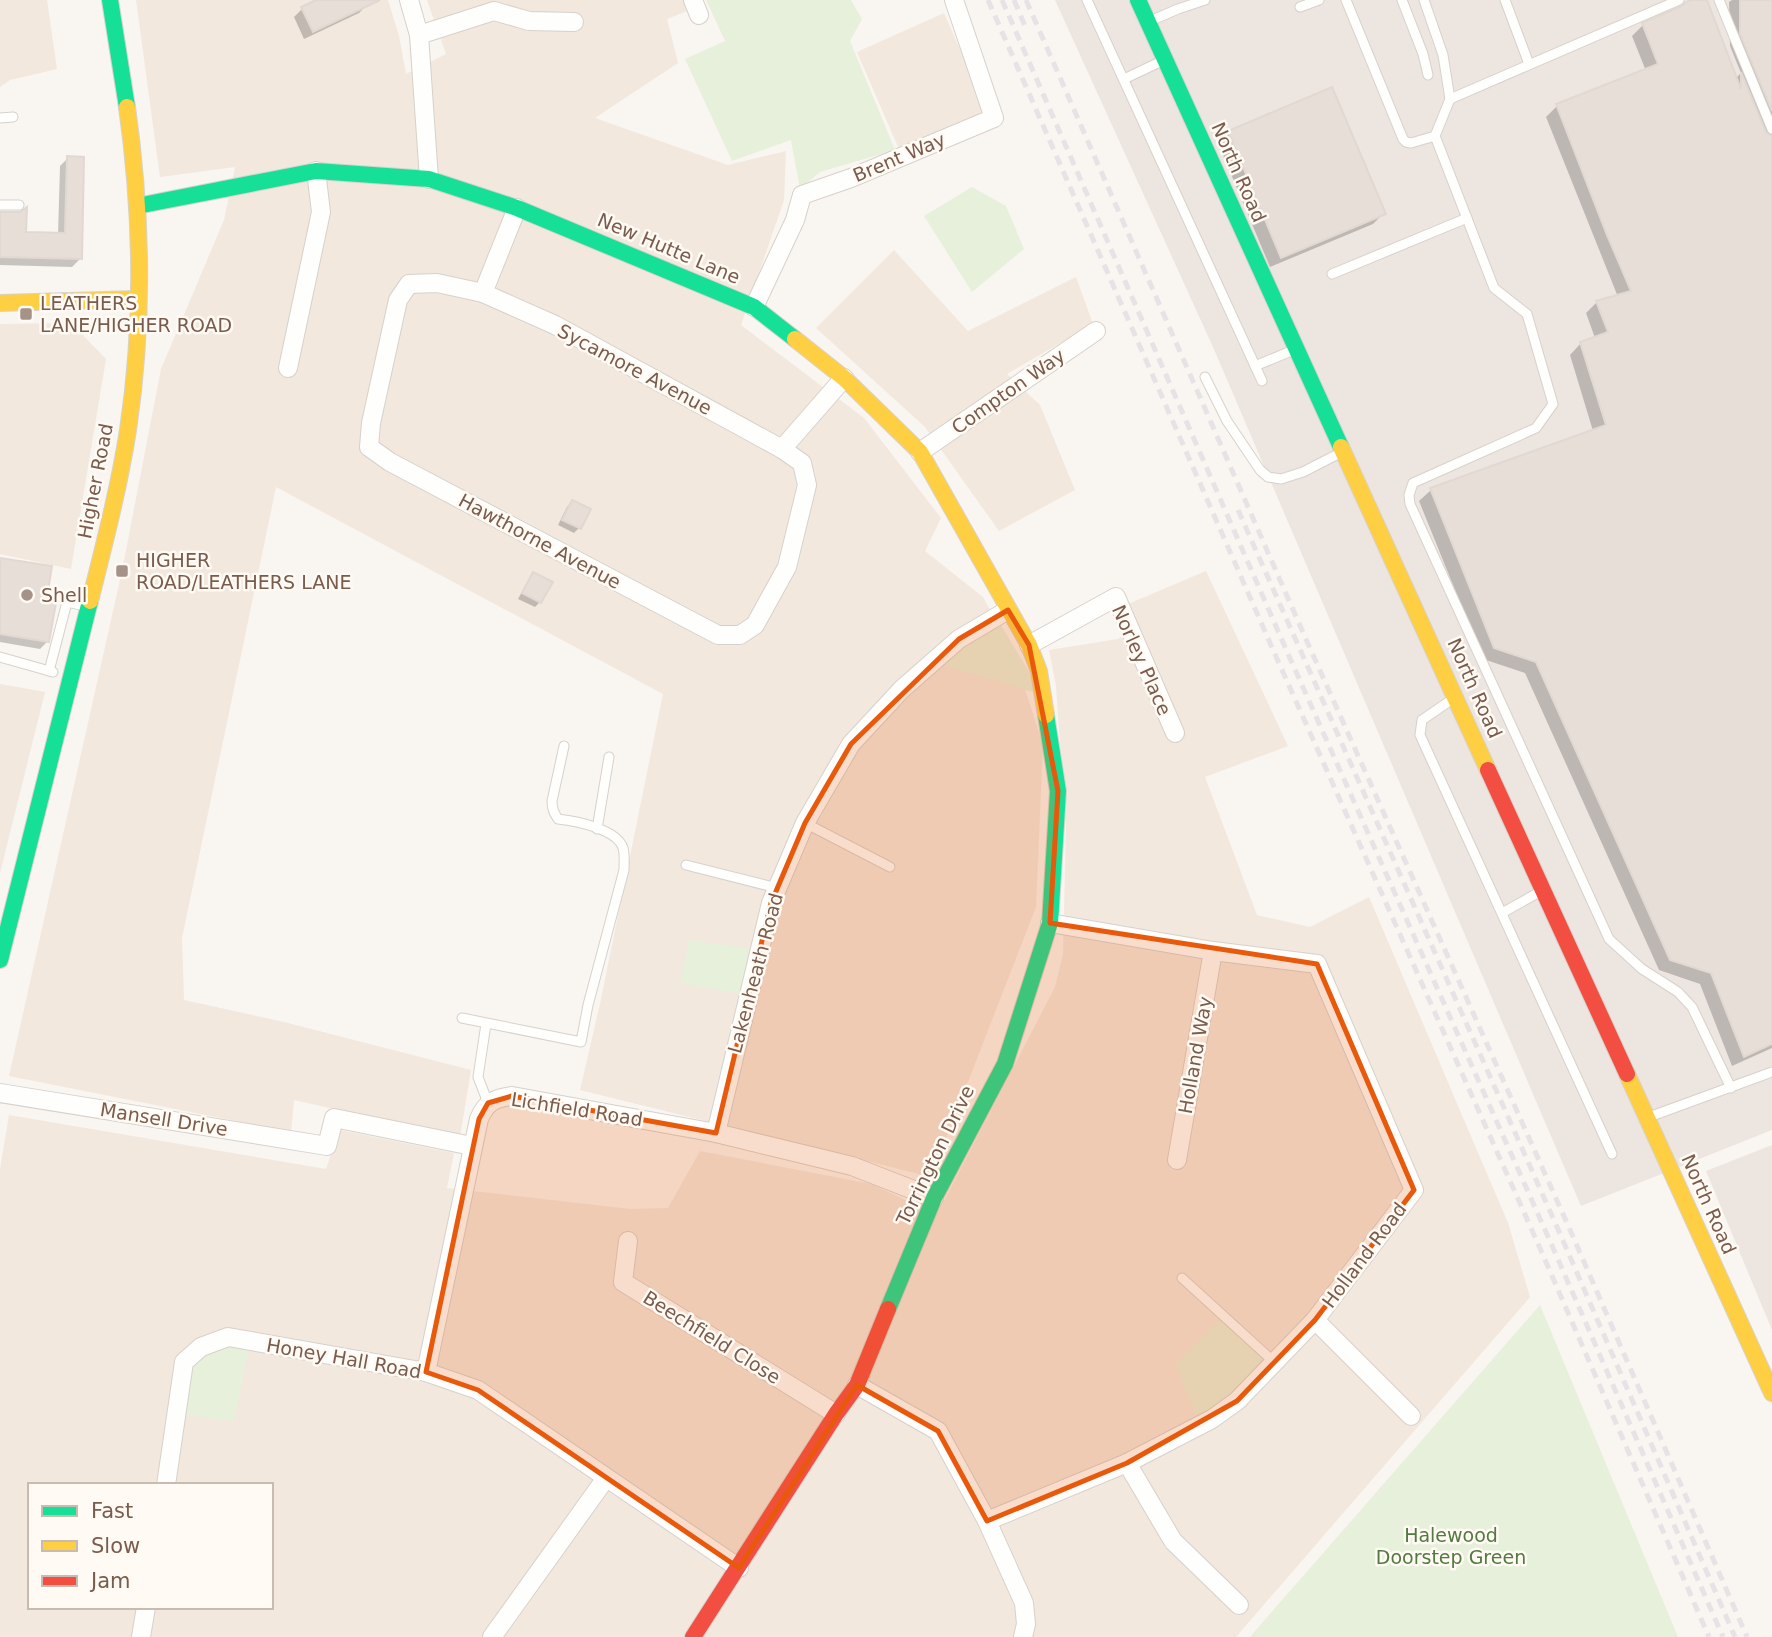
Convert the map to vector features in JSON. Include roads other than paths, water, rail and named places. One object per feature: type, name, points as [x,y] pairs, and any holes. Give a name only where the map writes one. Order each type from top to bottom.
[{"type":"main road","name":"Higher Road","points":[[0,960],[113,508],[131,406],[138,299],[137,206],[133,158],[110,0]]},
{"type":"main road","name":"North Road","points":[[1138,0],[1772,1393]]},
{"type":"main road","name":"New Hutte Lane","points":[[137,206],[316,171],[429,179],[517,208],[754,307],[844,378],[920,452],[1029,645]]},
{"type":"main road","points":[[0,303],[138,299]]},
{"type":"main road","name":"Torrington Drive","points":[[693,1637],[857,1385],[934,1198],[1005,1065],[1050,923],[1058,791],[1039,671],[1029,645]]},
{"type":"street","points":[[409,0],[419,35],[429,179]]},
{"type":"street","name":"Brent Way","points":[[754,307],[795,220],[802,195],[851,178],[994,118],[954,0]]},
{"type":"street","points":[[419,35],[494,11],[529,21],[574,22]]},
{"type":"street","points":[[288,369],[321,212],[316,171]]},
{"type":"street","points":[[483,293],[517,208]]},
{"type":"street","name":"Hawthorne Avenue","points":[[483,293],[437,283],[409,284],[398,300],[371,423],[369,447],[390,463],[719,635],[740,635],[755,625],[787,567],[807,485],[802,463],[782,449]]},
{"type":"street","name":"Sycamore Avenue","points":[[483,293],[555,326],[782,449]]},
{"type":"street","name":"Compton Way","points":[[920,452],[1096,331]]},
{"type":"street","points":[[782,449],[844,378]]},
{"type":"street","name":"Norley Place","points":[[1029,645],[1116,597],[1175,733]]},
{"type":"street","name":"Lakenheath Road","points":[[716,1133],[771,903],[805,823],[851,744],[894,698],[959,639],[1008,610]]},
{"type":"street","name":"Holland Road","points":[[987,1521],[1127,1463],[1212,1419],[1237,1401],[1315,1320],[1414,1190],[1317,964],[1213,951],[1050,923]]},
{"type":"street","name":"Holland Way","points":[[1177,1160],[1213,951]]},
{"type":"street","name":"Mansell Drive","points":[[0,1093],[327,1146],[334,1118],[472,1146]]},
{"type":"street","name":"Lichfield Road","points":[[426,1372],[472,1146],[483,1109],[497,1098],[512,1096],[716,1133],[852,1166],[934,1198]]},
{"type":"street","name":"Beechfield Close","points":[[628,1241],[623,1282],[836,1414]]},
{"type":"street","points":[[1315,1320],[1411,1416]]},
{"type":"street","name":"Honey Hall Road","points":[[166,1483],[184,1362],[201,1348],[228,1337],[426,1372],[478,1390],[739,1568]]},
{"type":"street","points":[[857,1385],[938,1431],[987,1521],[1024,1604],[1026,1624],[1023,1637]]},
{"type":"street","points":[[1127,1463],[1174,1541],[1239,1605]]},
{"type":"street","points":[[492,1637],[606,1478]]},
{"type":"street","points":[[141,1637],[146,1609]]},
{"type":"lane","points":[[1087,0],[1262,381]]},
{"type":"lane","points":[[1148,22],[1189,3],[1205,0]]},
{"type":"lane","points":[[1300,7],[1319,0]]},
{"type":"lane","points":[[1346,0],[1403,139],[1411,143],[1435,135]]},
{"type":"lane","points":[[1402,0],[1429,75]]},
{"type":"lane","points":[[1424,0],[1443,55],[1450,99],[1435,135],[1494,288],[1527,314],[1553,404],[1536,428],[1413,483],[1409,495],[1410,504],[1609,939],[1642,969],[1678,992],[1692,1007],[1731,1088]]},
{"type":"lane","points":[[1504,0],[1529,64]]},
{"type":"lane","points":[[1450,99],[1679,0]]},
{"type":"lane","points":[[1720,0],[1772,129]]},
{"type":"lane","points":[[1124,79],[1165,60]]},
{"type":"lane","points":[[0,118],[13,117]]},
{"type":"lane","points":[[0,205],[19,205]]},
{"type":"lane","points":[[1332,274],[1467,218]]},
{"type":"lane","points":[[1255,366],[1297,349]]},
{"type":"lane","points":[[1205,377],[1227,421],[1259,470],[1268,477],[1281,479],[1303,472],[1343,451]]},
{"type":"lane","points":[[49,671],[66,602],[88,606]]},
{"type":"lane","points":[[0,657],[71,678]]},
{"type":"lane","points":[[1456,697],[1422,720],[1420,735],[1612,1154]]},
{"type":"lane","points":[[463,1018],[581,1042],[588,1005],[624,870],[624,856],[623,845],[609,833],[558,819],[552,808],[564,746]]},
{"type":"lane","points":[[597,829],[609,757]]},
{"type":"lane","points":[[805,823],[890,867]]},
{"type":"lane","points":[[686,865],[777,888]]},
{"type":"lane","points":[[1502,913],[1543,889]]},
{"type":"lane","points":[[486,1024],[478,1077],[488,1103]]},
{"type":"lane","points":[[1647,1117],[1772,1072]]},
{"type":"lane","points":[[1182,1278],[1274,1362]]},
{"type":"railway","points":[[988,0],[1709,1637]]},
{"type":"railway","points":[[1002,0],[1723,1637]]},
{"type":"railway","points":[[1014,0],[1025,26]]},
{"type":"railway","points":[[1026,0],[1305,637],[1571,1232],[1747,1637]]},
{"type":"railway","points":[[1238,510],[1561,1236],[1735,1637]]},
{"type":"place","name":"LEATHERS LANE/HIGHER ROAD","points":[[26,314]]},
{"type":"place","name":"HIGHER ROAD/LEATHERS LANE","points":[[122,571]]},
{"type":"place","name":"Shell","points":[[27,595]]},
{"type":"park label","name":"Halewood Doorstep Green","points":[[1451,1546]]}]
